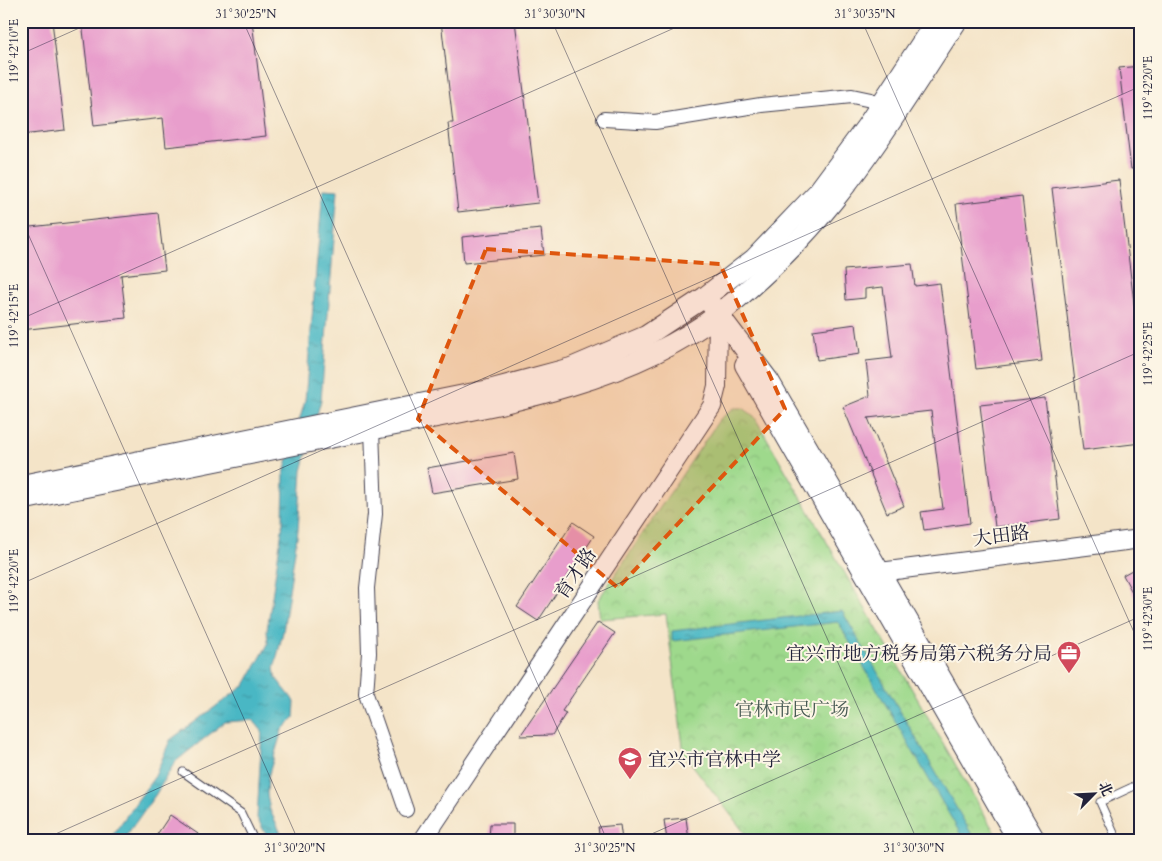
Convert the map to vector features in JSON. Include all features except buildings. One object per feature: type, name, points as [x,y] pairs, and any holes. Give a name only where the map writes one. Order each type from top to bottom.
[{"type":"main road","points":[[21,485],[489,390],[571,368],[646,336],[705,297],[754,259],[817,193],[880,106],[936,21]]},
{"type":"main road","points":[[21,500],[492,405],[577,384],[656,352],[718,314],[767,272],[834,201],[881,136],[957,21]]},
{"type":"main road","points":[[705,297],[769,381],[1018,840]]},
{"type":"main road","points":[[874,576],[1035,840]]},
{"type":"street","points":[[604,119],[655,122],[760,105],[852,96],[871,100],[880,106]]},
{"type":"street","name":"育才路","points":[[423,840],[712,406],[717,386],[718,314]]},
{"type":"street","points":[[372,429],[375,514],[367,588],[369,653],[366,694],[406,810]]},
{"type":"street","name":"大田路","points":[[874,576],[1141,539]]},
{"type":"lane","points":[[183,772],[241,813],[254,840]]},
{"type":"lane","points":[[1117,840],[1100,802],[1141,783]]},
{"type":"highlighted area","points":[[486,249],[720,264],[785,409],[618,588],[418,419]]},
{"type":"green space","name":"官林市民广场","points":[[734,408],[743,408],[754,416],[999,840],[750,840],[684,754],[666,614],[600,619],[598,600],[719,420]]},
{"type":"water","points":[[323,189],[338,190],[321,400],[302,471],[298,530],[283,632],[274,669],[276,678],[295,702],[294,718],[282,730],[268,777],[267,794],[270,810],[284,840],[269,840],[257,818],[262,731],[253,720],[225,722],[175,762],[156,794],[123,840],[109,840],[155,776],[170,740],[245,685],[268,644],[267,630],[283,523],[284,473],[305,401]]},
{"type":"water","points":[[842,611],[975,840],[964,840],[838,622],[672,641],[672,631]]},
{"type":"place","name":"宜兴市地方税务局第六税务分局","points":[[1069,674]]},
{"type":"place","name":"宜兴市官林中学","points":[[630,780]]}]
